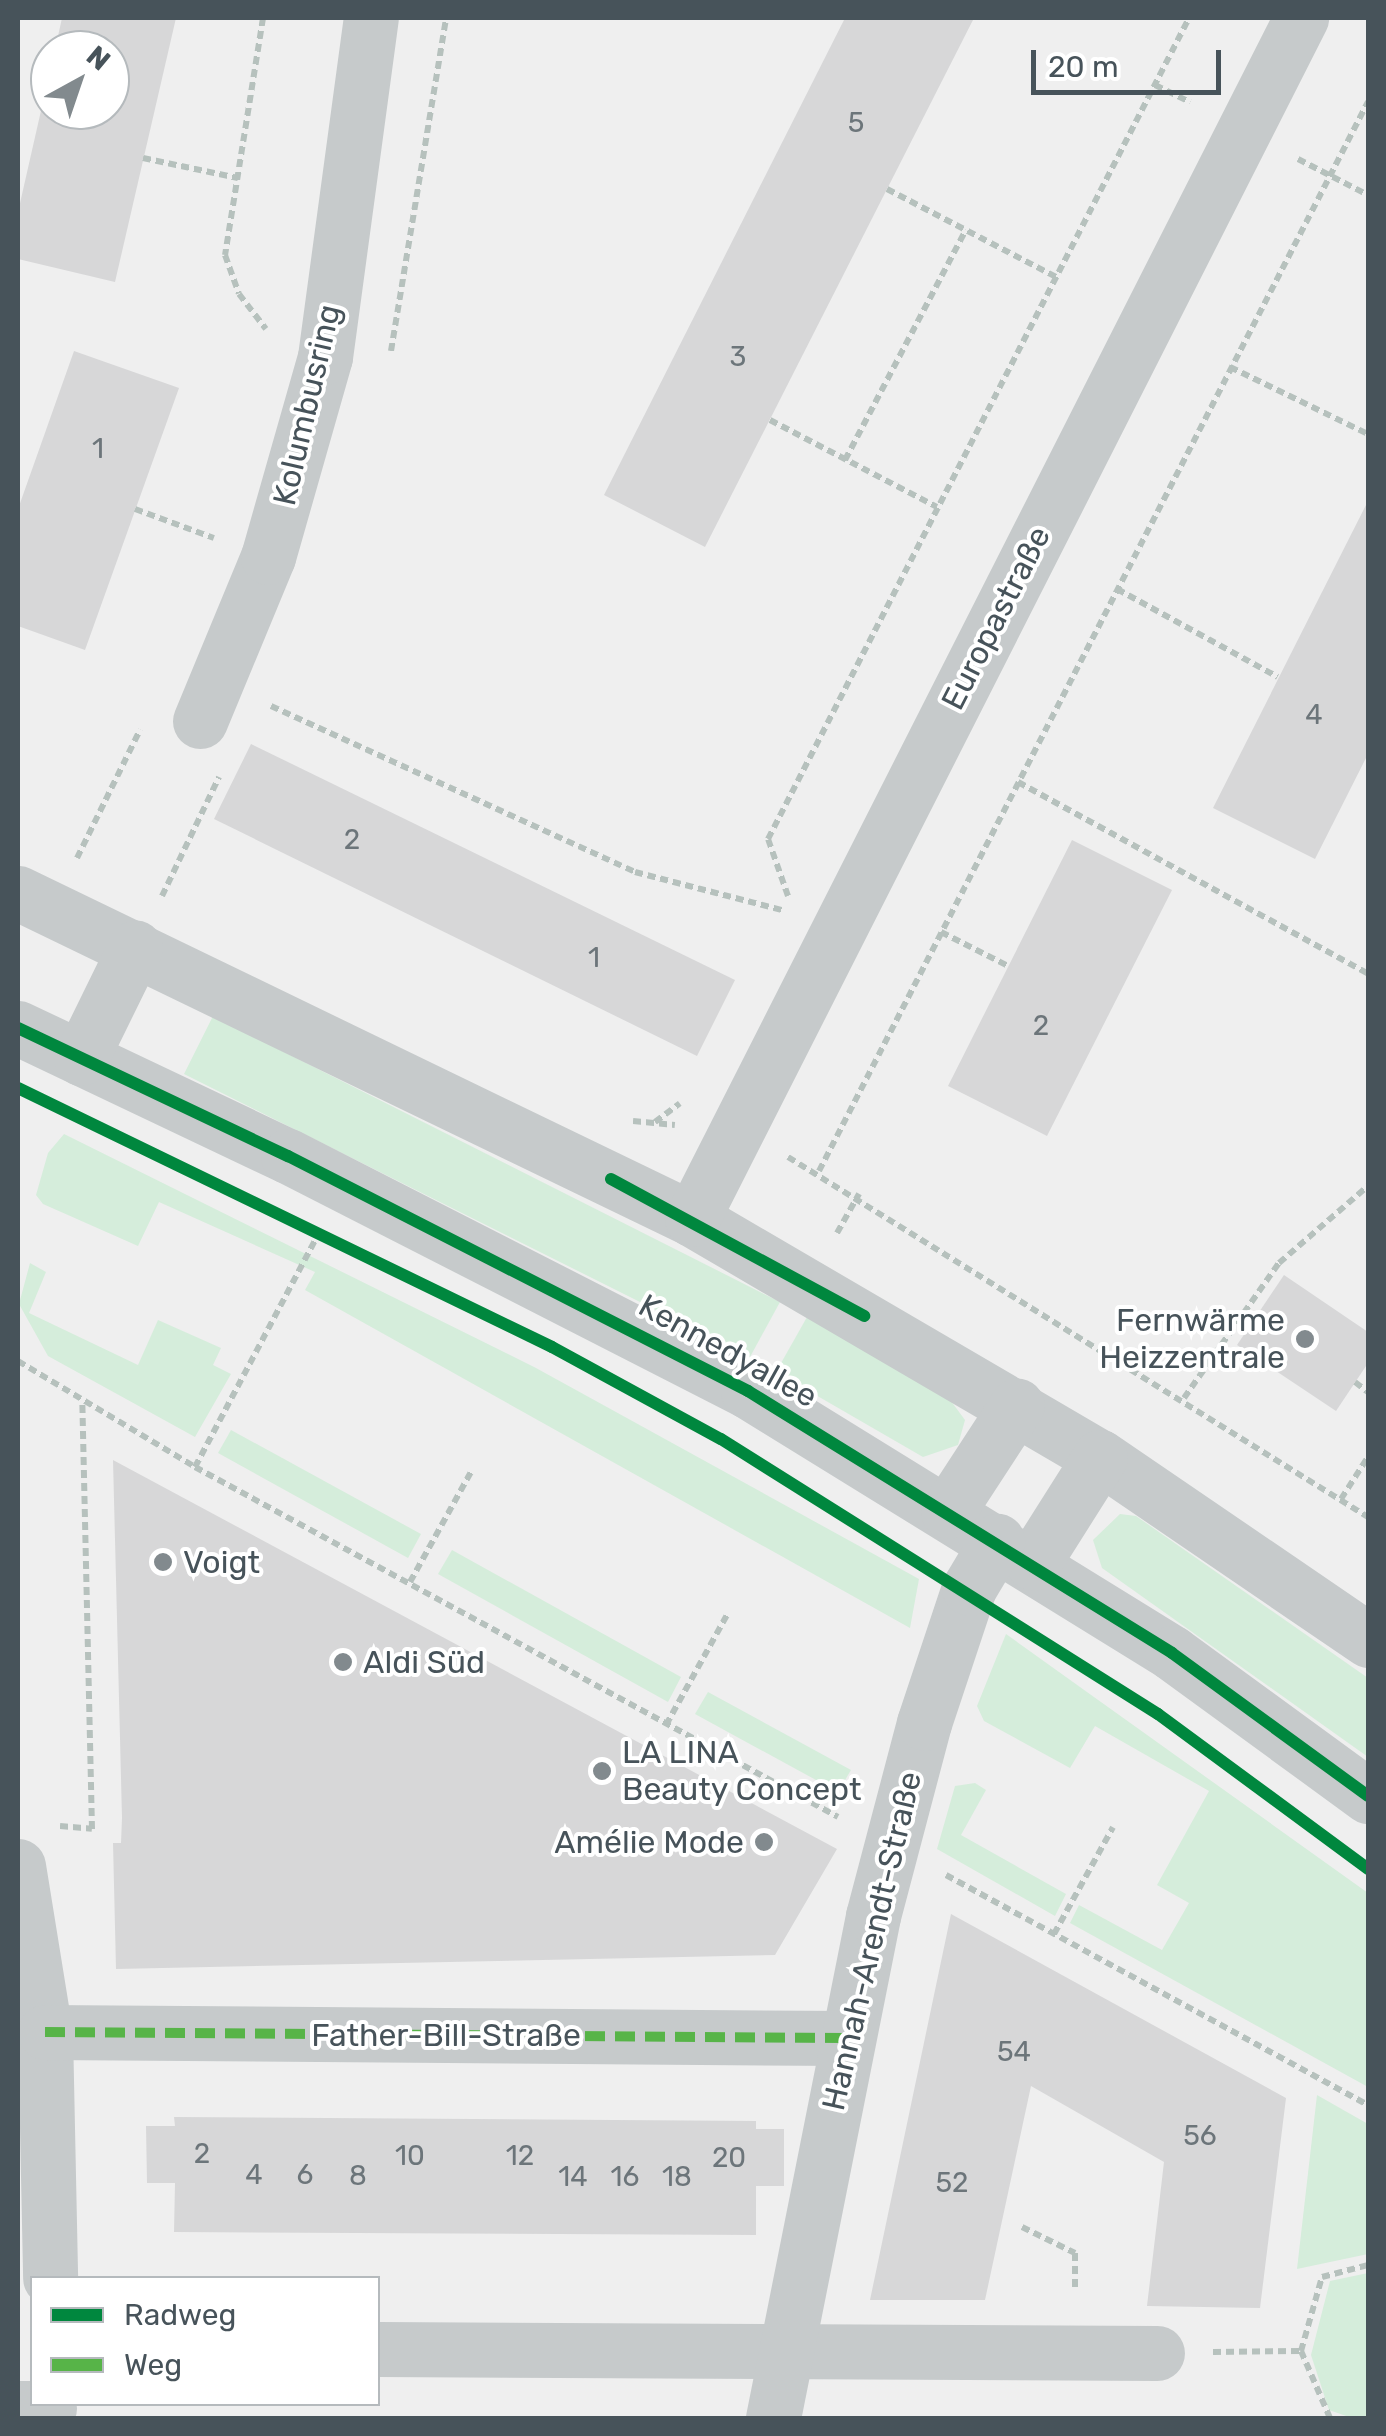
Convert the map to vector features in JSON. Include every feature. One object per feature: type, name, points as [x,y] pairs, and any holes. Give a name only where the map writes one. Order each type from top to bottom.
[{"type":"street","name":"Kolumbusring","points":[[190,733],[268,557],[325,358],[372,18]]},
{"type":"street","name":"Europastraße","points":[[692,1219],[1301,18]]},
{"type":"street","points":[[23,908],[147,925],[692,1219],[1018,1405],[1368,1640]]},
{"type":"street","points":[[80,1058],[147,925]]},
{"type":"street","name":"Kennedyallee","points":[[21,1038],[80,1058],[622,1324],[1014,1552],[1368,1796]]},
{"type":"street","points":[[948,1511],[1018,1405]]},
{"type":"street","points":[[1014,1552],[1100,1457]]},
{"type":"street","name":"Hannah-Arendt-Straße","points":[[772,2418],[782,2352],[892,1846],[969,1588],[1014,1552]]},
{"type":"street","points":[[18,1866],[45,2032],[50,2276]]},
{"type":"street","name":"Father-Bill-Straße","points":[[45,2032],[848,2038]]},
{"type":"street","points":[[380,2349],[1157,2353]]},
{"type":"path","points":[[263,18],[225,255],[239,294],[275,340]]},
{"type":"path","points":[[255,699],[635,872],[793,913],[768,838],[1189,18]]},
{"type":"path","points":[[820,1171],[1368,102]]},
{"type":"path","points":[[143,158],[238,178]]},
{"type":"path","points":[[887,189],[1056,277]]},
{"type":"path","points":[[846,460],[966,230]]},
{"type":"path","points":[[1230,366],[1368,434]]},
{"type":"path","points":[[770,420],[938,508]]},
{"type":"path","points":[[135,509],[220,540]]},
{"type":"path","points":[[213,557],[225,522]]},
{"type":"path","points":[[1117,589],[1278,677]]},
{"type":"path","points":[[74,864],[190,733]]},
{"type":"path","points":[[147,925],[190,733]]},
{"type":"path","points":[[1018,782],[1368,974]]},
{"type":"path","points":[[941,932],[1008,966]]},
{"type":"path","points":[[655,1122],[697,1092]]},
{"type":"path","points":[[1184,1398],[1279,1263],[1368,1186]]},
{"type":"path","points":[[302,1225],[337,1242]]},
{"type":"path","points":[[195,1467],[319,1233]]},
{"type":"path","points":[[18,1362],[195,1467],[1368,2105]]},
{"type":"path","points":[[1356,1382],[1368,1392]]},
{"type":"path","points":[[55,1825],[92,1829],[82,1402]]},
{"type":"path","points":[[1341,1499],[1368,1457]]},
{"type":"path","points":[[410,1582],[472,1470]]},
{"type":"path","points":[[666,1725],[728,1613]]},
{"type":"path","points":[[1054,1934],[1113,1827]]},
{"type":"path","points":[[1338,1847],[1368,1869]]},
{"type":"path","points":[[1022,2227],[1075,2254],[1074,2354]]},
{"type":"path","points":[[1330,2418],[1301,2350],[1322,2277],[1368,2265]]},
{"type":"path","points":[[1157,2353],[1301,2350]]},
{"type":"green space","points":[[213,1016],[780,1302],[750,1357],[184,1074]]},
{"type":"green space","points":[[64,1134],[536,1368],[919,1579],[910,1628],[305,1290],[315,1272],[159,1202],[138,1246],[43,1204],[36,1195],[48,1153]]},
{"type":"green space","points":[[30,1263],[46,1272],[29,1313],[138,1365],[158,1320],[221,1348],[213,1365],[231,1374],[195,1437],[48,1356],[19,1304]]},
{"type":"green space","points":[[807,1317],[948,1397],[965,1420],[958,1445],[923,1457],[776,1372]]},
{"type":"green space","points":[[231,1430],[421,1534],[408,1558],[218,1453]]},
{"type":"green space","points":[[1120,1514],[1136,1516],[1368,1678],[1368,1757],[1102,1568],[1093,1540]]},
{"type":"green space","points":[[452,1550],[681,1677],[668,1702],[438,1574]]},
{"type":"green space","points":[[1006,1634],[1368,1893],[1368,2087],[1070,1923],[1079,1905],[1162,1950],[1189,1903],[1157,1885],[1209,1791],[1095,1726],[1070,1768],[984,1721],[977,1706]]},
{"type":"green space","points":[[708,1692],[851,1770],[838,1792],[695,1714]]},
{"type":"green space","points":[[975,1783],[986,1790],[961,1835],[1066,1894],[1055,1916],[937,1849],[955,1786]]},
{"type":"green space","points":[[1317,2095],[1368,2124],[1368,2254],[1297,2269]]},
{"type":"green space","points":[[1368,2273],[1368,2418],[1352,2418],[1329,2410],[1311,2355],[1330,2281]]},
{"type":"building","points":[[62,18],[176,18],[115,282],[18,259],[18,212],[37,130],[130,130],[130,30],[59,30]]},
{"type":"building","points":[[845,18],[974,18],[705,547],[604,495]]},
{"type":"building","points":[[74,351],[179,388],[85,650],[18,626],[18,509]]},
{"type":"building","points":[[1368,501],[1368,754],[1315,859],[1213,808]]},
{"type":"building","points":[[251,744],[735,980],[697,1056],[214,819]]},
{"type":"building","points":[[1072,840],[1172,890],[1047,1136],[948,1086]]},
{"type":"building","name":"Fernwärme Heizzentrale","points":[[1284,1275],[1368,1332],[1368,1363],[1336,1411],[1237,1345]]},
{"type":"building","points":[[113,1460],[837,1849],[775,1955],[116,1969],[113,1843],[121,1843],[122,1818]]},
{"type":"building","points":[[951,1914],[1286,2098],[1260,2308],[1147,2306],[1164,2162],[1031,2086],[985,2300],[870,2300]]},
{"type":"building","points":[[174,2117],[756,2121],[756,2129],[784,2129],[784,2186],[756,2186],[756,2235],[174,2232],[175,2183],[147,2183],[146,2126],[175,2126]]},
{"type":"marked path","points":[[45,2032],[847,2038]]},
{"type":"cycle path","points":[[18,1028],[288,1156],[748,1391],[1172,1653],[1368,1796]]},
{"type":"cycle path","points":[[18,1088],[552,1347],[721,1439],[1158,1714],[1368,1869]]},
{"type":"cycle path","points":[[611,1179],[864,1316]]},
{"type":"place","name":"Fernwärme Heizzentrale","points":[[1305,1339]]},
{"type":"place","name":"Voigt","points":[[163,1562]]},
{"type":"place","name":"Aldi Süd","points":[[343,1662]]},
{"type":"place","name":"LA LINA Beauty Concept","points":[[602,1771]]},
{"type":"place","name":"Amélie Mode","points":[[764,1842]]}]
